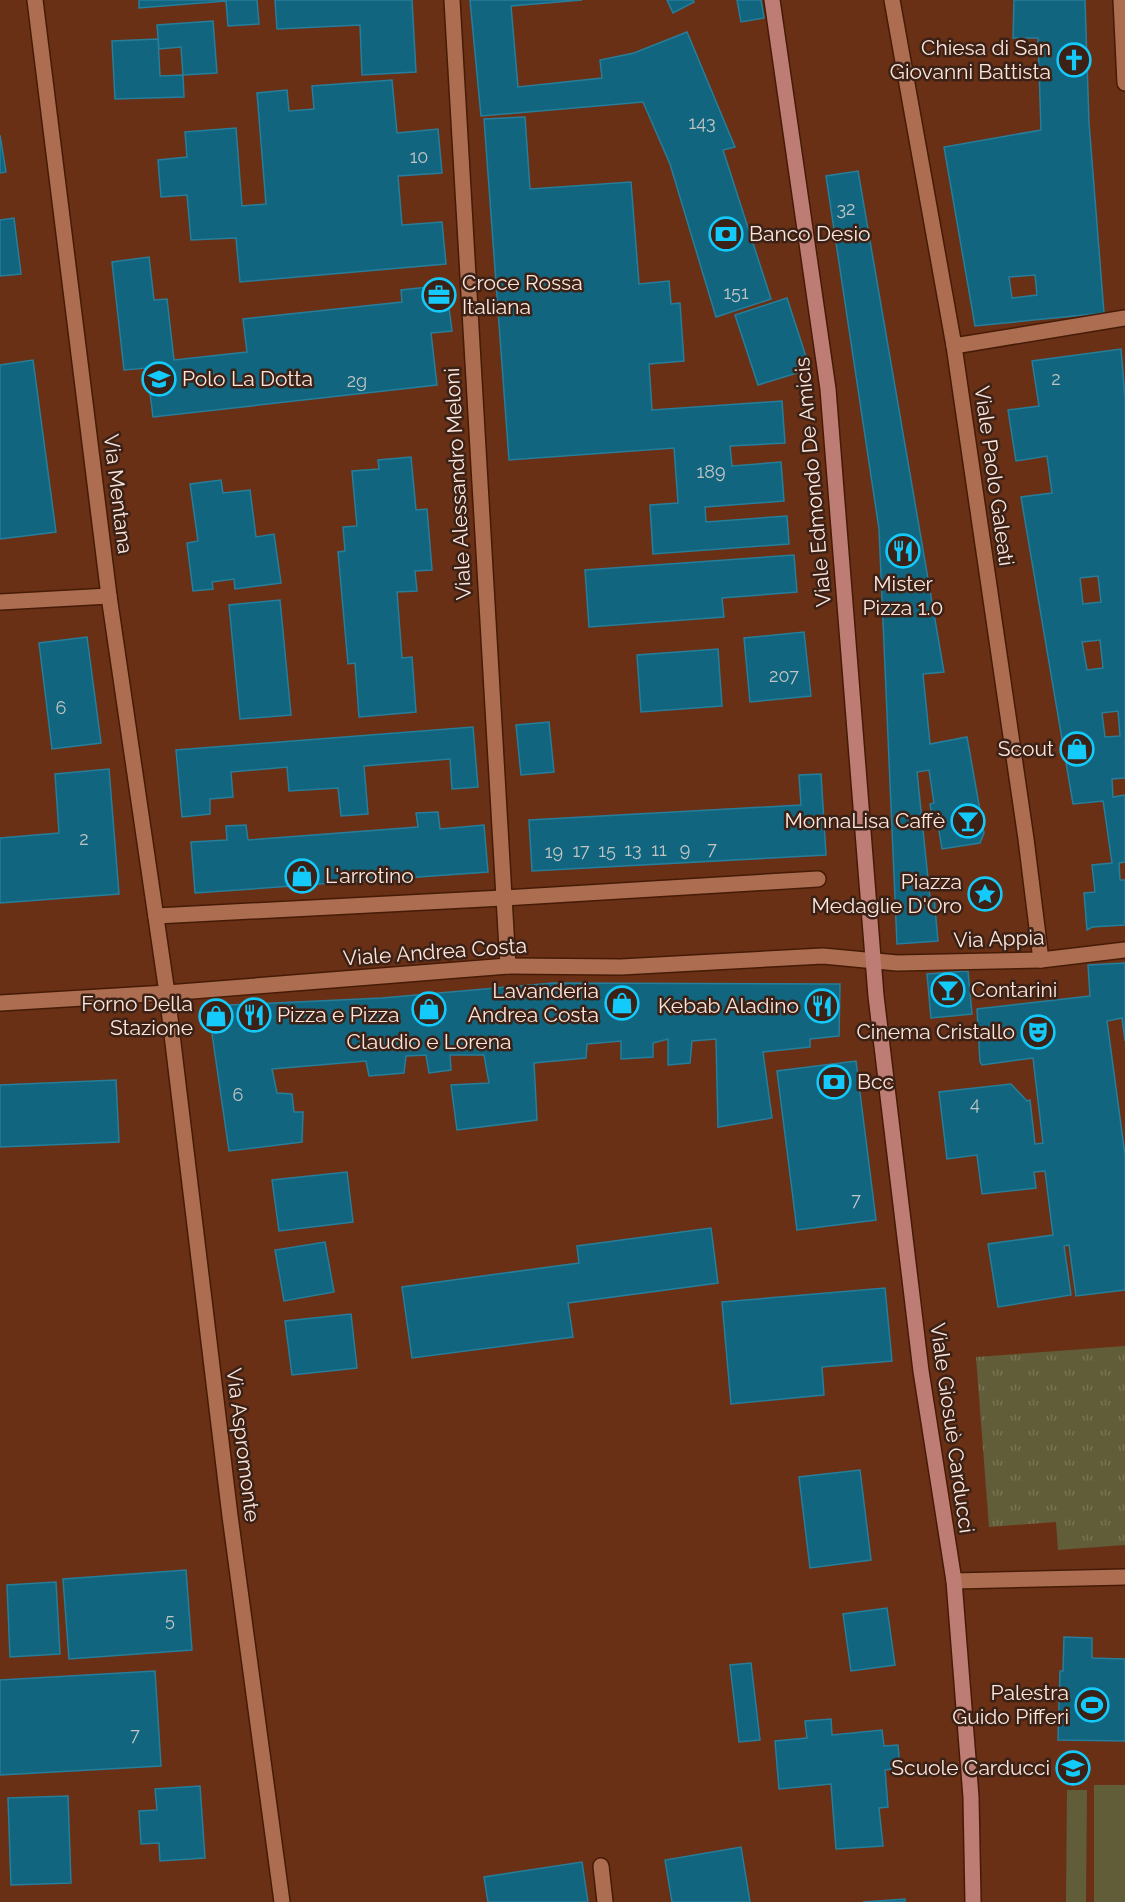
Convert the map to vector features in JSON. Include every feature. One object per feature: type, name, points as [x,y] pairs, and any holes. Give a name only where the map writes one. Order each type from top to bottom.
[{"type":"street","name":"Via Mentana","points":[[35,0],[109,596],[167,993]]},
{"type":"street","name":"Viale Alessandro Meloni","points":[[452,0],[507,966]]},
{"type":"street","name":"Viale Edmondo De Amicis","points":[[772,0],[828,389],[873,962]]},
{"type":"street","name":"Viale Paolo Galeati","points":[[892,0],[954,346],[1025,827],[1041,960]]},
{"type":"street","points":[[1121,0],[1125,83]]},
{"type":"street","points":[[954,346],[1125,318]]},
{"type":"street","points":[[0,602],[109,596]]},
{"type":"street","points":[[156,916],[818,879]]},
{"type":"street","name":"Via Appia","points":[[873,962],[1041,960],[1125,950]]},
{"type":"street","name":"Viale Andrea Costa","points":[[0,1003],[167,993],[507,966],[621,967],[823,956],[873,962]]},
{"type":"street","name":"Viale Giosuè Carducci","points":[[873,962],[921,1371],[954,1581],[971,1797],[973,1902]]},
{"type":"street","name":"Via Aspromonte","points":[[167,993],[230,1516],[282,1902]]},
{"type":"street","points":[[954,1581],[1125,1577]]},
{"type":"street","points":[[602,1866],[605,1902]]},
{"type":"green space","points":[[1125,1346],[1125,1545],[1058,1550],[1056,1522],[989,1527],[976,1357]]},
{"type":"green space","points":[[1094,1785],[1125,1785],[1125,1902],[1094,1902]]},
{"type":"green space","points":[[1067,1790],[1087,1790],[1086,1902],[1066,1902]]},
{"type":"building","points":[[139,0],[257,0],[259,24],[228,26],[226,1],[139,8]]},
{"type":"building","points":[[275,0],[412,0],[416,72],[362,75],[360,25],[277,29]]},
{"type":"building","points":[[470,0],[582,0],[511,6],[518,87],[602,78],[600,60],[634,53],[687,32],[735,147],[723,150],[771,299],[716,317],[670,164],[643,102],[481,116]]},
{"type":"building","points":[[667,0],[693,0],[694,2],[673,13]]},
{"type":"building","points":[[737,0],[761,0],[764,18],[741,22]]},
{"type":"building","points":[[1014,0],[1085,0],[1089,123],[1104,313],[975,326],[944,147],[1041,130],[1038,38],[1013,38]],"holes":[[[1035,275],[1037,295],[1012,298],[1009,277]]]},
{"type":"building","points":[[213,21],[217,73],[183,75],[181,47],[159,49],[157,25]]},
{"type":"building","points":[[158,39],[160,76],[183,75],[184,97],[115,99],[112,41]]},
{"type":"building","points":[[392,80],[397,133],[438,129],[442,173],[398,176],[402,225],[442,222],[446,264],[240,282],[236,238],[191,240],[187,195],[161,197],[158,160],[187,157],[185,132],[236,128],[242,206],[266,204],[257,93],[287,90],[289,111],[314,109],[312,86]]},
{"type":"building","points":[[525,117],[530,189],[631,182],[639,284],[669,281],[671,304],[680,303],[684,361],[649,364],[652,410],[782,401],[785,443],[730,446],[732,466],[781,462],[784,501],[705,507],[706,522],[787,516],[789,544],[653,554],[650,505],[678,503],[674,448],[509,460],[484,119]]},
{"type":"building","points":[[0,135],[6,172],[0,173]]},
{"type":"building","points":[[858,171],[944,672],[923,674],[930,744],[967,737],[984,833],[980,843],[942,849],[938,825],[934,826],[930,804],[934,803],[929,770],[917,772],[930,898],[934,897],[938,941],[897,944],[879,529],[826,176]]},
{"type":"building","points":[[14,218],[21,274],[0,276],[0,220]]},
{"type":"building","points":[[149,257],[154,300],[167,299],[174,360],[247,352],[243,319],[402,302],[401,290],[446,285],[452,331],[431,333],[437,385],[153,417],[147,368],[124,370],[112,262]]},
{"type":"building","points":[[787,298],[810,369],[758,385],[735,315]]},
{"type":"building","points":[[1121,349],[1125,397],[1125,778],[1112,779],[1113,797],[1125,795],[1125,862],[1119,863],[1120,880],[1125,880],[1125,925],[1092,927],[1087,930],[1084,893],[1095,892],[1092,865],[1112,863],[1103,801],[1073,804],[1021,497],[1052,493],[1047,456],[1016,461],[1008,410],[1039,406],[1032,361]],"holes":[[[1098,576],[1101,602],[1083,604],[1080,578]],[[1100,640],[1103,668],[1087,670],[1082,642]],[[1118,711],[1120,736],[1105,737],[1102,713]]]},
{"type":"building","points":[[33,360],[56,532],[0,539],[0,365]]},
{"type":"building","points":[[411,457],[416,510],[427,509],[432,570],[415,571],[417,591],[397,592],[402,658],[412,657],[416,712],[359,717],[355,663],[348,664],[338,552],[345,551],[343,527],[357,526],[352,471],[379,469],[378,460]]},
{"type":"building","points":[[221,480],[223,493],[250,490],[256,537],[274,534],[281,583],[235,589],[234,579],[212,582],[213,589],[193,591],[187,543],[198,541],[190,484]]},
{"type":"building","points":[[794,555],[797,592],[722,598],[724,617],[589,627],[585,570]]},
{"type":"building","points":[[280,600],[291,715],[240,719],[229,605]]},
{"type":"building","points":[[804,632],[811,696],[750,702],[744,638]]},
{"type":"building","points":[[87,637],[101,743],[52,749],[39,643]]},
{"type":"building","points":[[718,649],[722,706],[641,712],[637,655]]},
{"type":"building","points":[[549,722],[554,772],[521,775],[516,725]]},
{"type":"building","points":[[473,727],[478,787],[452,789],[450,759],[364,766],[368,814],[341,816],[338,788],[289,791],[287,767],[231,772],[233,797],[210,799],[210,814],[182,817],[176,750]]},
{"type":"building","points":[[109,769],[119,894],[0,903],[0,838],[59,833],[55,774]]},
{"type":"building","points":[[821,774],[826,855],[532,871],[529,820],[801,805],[799,775]]},
{"type":"building","points":[[438,812],[440,829],[484,825],[488,872],[195,893],[191,842],[227,840],[226,826],[246,825],[248,840],[418,827],[416,813]]},
{"type":"building","points":[[1125,963],[1125,1041],[1122,1018],[1107,1021],[1125,1155],[1125,1290],[1076,1296],[1069,1245],[1064,1246],[1071,1295],[998,1307],[988,1244],[1053,1235],[1045,1171],[1034,1172],[1036,1188],[982,1194],[977,1155],[947,1159],[939,1092],[1011,1084],[1027,1101],[1030,1100],[1035,1144],[1043,1143],[1033,1058],[982,1065],[977,1009],[1090,996],[1088,965]]},
{"type":"building","points":[[968,971],[972,1014],[931,1018],[927,974]]},
{"type":"building","points":[[553,983],[840,984],[839,1036],[810,1039],[810,1047],[763,1052],[772,1118],[718,1127],[716,1039],[692,1041],[690,1063],[668,1065],[668,1039],[653,1043],[653,1057],[621,1059],[621,1041],[587,1044],[586,1058],[534,1063],[537,1120],[457,1130],[451,1085],[489,1083],[484,1055],[450,1055],[451,1070],[429,1073],[426,1055],[406,1056],[404,1073],[369,1076],[366,1061],[272,1069],[277,1093],[292,1094],[294,1112],[303,1112],[302,1142],[229,1151],[208,1006],[382,998]]},
{"type":"building","points":[[856,1061],[876,1220],[797,1230],[777,1071]]},
{"type":"building","points":[[116,1080],[119,1142],[0,1147],[0,1085]]},
{"type":"building","points":[[347,1172],[353,1222],[279,1231],[272,1180]]},
{"type":"building","points":[[711,1228],[718,1283],[568,1303],[573,1337],[412,1358],[402,1287],[579,1263],[577,1246]]},
{"type":"building","points":[[325,1242],[334,1292],[284,1301],[275,1250]]},
{"type":"building","points":[[885,1288],[892,1361],[822,1367],[824,1395],[731,1404],[722,1302]]},
{"type":"building","points":[[351,1314],[357,1368],[292,1375],[285,1321]]},
{"type":"building","points":[[860,1470],[871,1560],[810,1568],[799,1477]]},
{"type":"building","points":[[186,1570],[192,1650],[69,1659],[63,1579]]},
{"type":"building","points":[[56,1582],[60,1654],[10,1657],[7,1585]]},
{"type":"building","points":[[887,1608],[895,1665],[851,1671],[843,1614]]},
{"type":"building","name":"Palestra Guido Pifferi","points":[[1064,1637],[1092,1638],[1092,1658],[1125,1659],[1125,1741],[1058,1740],[1060,1671],[1063,1671]]},
{"type":"building","points":[[751,1663],[760,1740],[739,1742],[730,1665]]},
{"type":"building","points":[[155,1671],[161,1766],[0,1775],[0,1680]]},
{"type":"building","points":[[831,1719],[832,1735],[882,1730],[884,1746],[898,1745],[900,1768],[885,1770],[888,1807],[879,1808],[883,1846],[836,1849],[831,1784],[779,1789],[775,1741],[807,1738],[805,1721]]},
{"type":"building","points":[[200,1786],[205,1858],[160,1861],[159,1843],[141,1844],[139,1811],[157,1810],[155,1789]]},
{"type":"building","points":[[68,1796],[71,1883],[11,1885],[8,1798]]},
{"type":"building","points":[[741,1847],[750,1902],[672,1902],[665,1860]]},
{"type":"building","points":[[582,1862],[588,1902],[488,1902],[484,1877]]},
{"type":"building","points":[[905,1899],[905,1902],[863,1902]]},
{"type":"place","name":"Chiesa di San Giovanni Battista","points":[[1074,60]]},
{"type":"place","name":"Banco Desio","points":[[726,234]]},
{"type":"place","name":"Croce Rossa Italiana","points":[[439,295]]},
{"type":"place","name":"Polo La Dotta","points":[[159,379]]},
{"type":"place","name":"Mister Pizza 1.0","points":[[903,551]]},
{"type":"place","name":"Scout","points":[[1077,749]]},
{"type":"place","name":"MonnaLisa Caffè","points":[[968,821]]},
{"type":"place","name":"L'arrotino","points":[[302,876]]},
{"type":"place","name":"Piazza Medaglie D'Oro","points":[[985,894]]},
{"type":"place","name":"Contarini","points":[[948,990]]},
{"type":"place","name":"Lavanderia Andrea Costa","points":[[622,1003]]},
{"type":"place","name":"Kebab Aladino","points":[[822,1006]]},
{"type":"place","name":"Claudio e Lorena","points":[[429,1009]]},
{"type":"place","name":"Pizza e Pizza","points":[[254,1015]]},
{"type":"place","name":"Forno Della Stazione","points":[[216,1016]]},
{"type":"place","name":"Cinema Cristallo","points":[[1038,1032]]},
{"type":"place","name":"Bcc","points":[[834,1082]]},
{"type":"place","name":"Palestra Guido Pifferi","points":[[1092,1705]]},
{"type":"place","name":"Scuole Carducci","points":[[1073,1768]]}]
